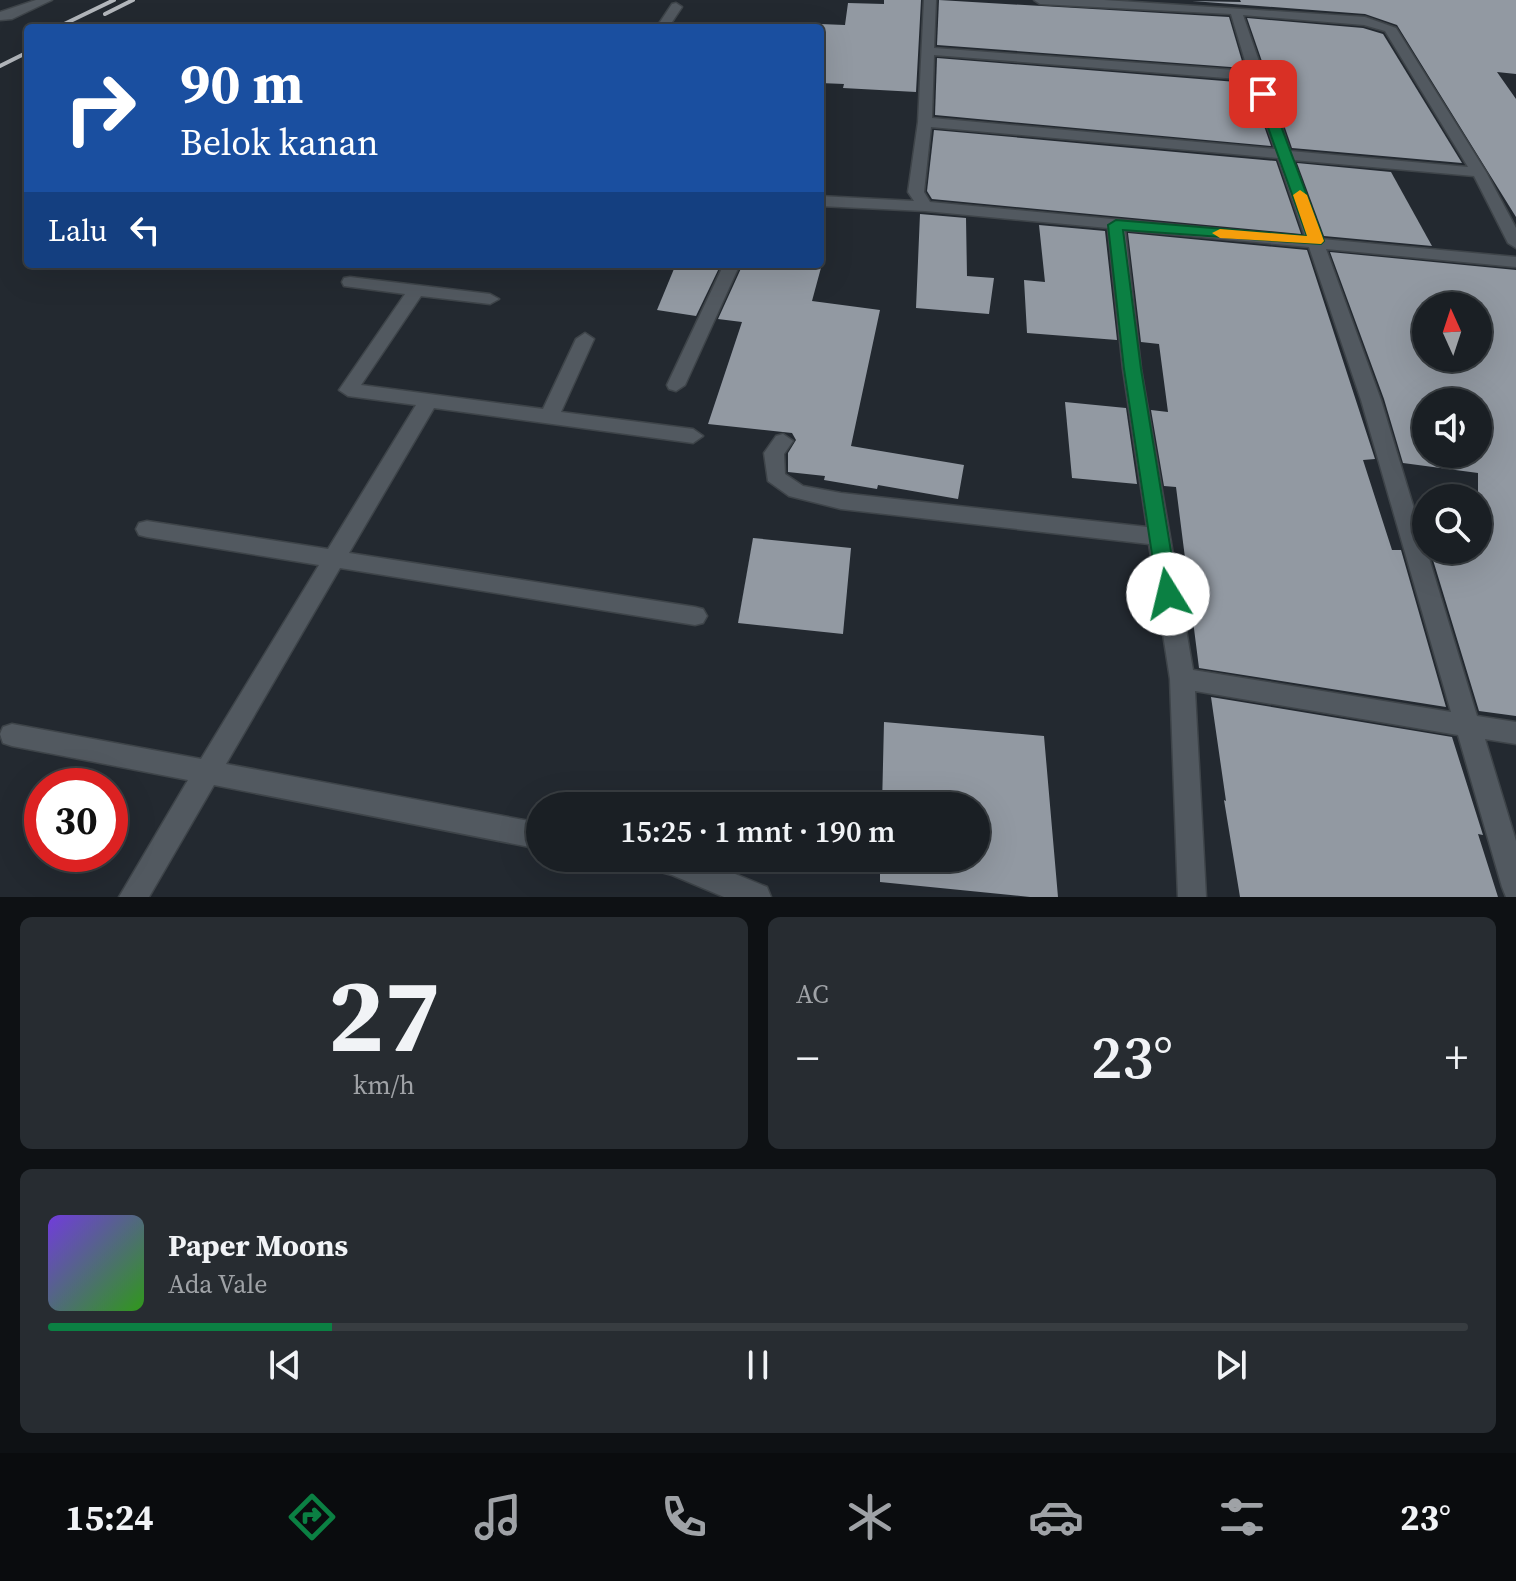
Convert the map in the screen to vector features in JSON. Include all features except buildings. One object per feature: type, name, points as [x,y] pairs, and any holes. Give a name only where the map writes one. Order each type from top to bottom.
[{"type":"street","points":[[4,16],[46,0]]},
{"type":"street","points":[[925,206],[916,192],[925,122],[930,0]]},
{"type":"street","points":[[1040,0],[1365,21],[1390,28],[1479,172],[1516,243]]},
{"type":"street","points":[[665,24],[676,7]]},
{"type":"street","points":[[1236,11],[1256,76],[1371,400],[1516,887]]},
{"type":"street","points":[[929,51],[1256,76]]},
{"type":"street","points":[[925,122],[1479,172]]},
{"type":"street","points":[[824,201],[925,206],[1516,262]]},
{"type":"street","points":[[1116,225],[1132,369],[1182,679],[1192,897]]},
{"type":"street","points":[[676,385],[730,268]]},
{"type":"street","points":[[350,282],[490,299]]},
{"type":"street","points":[[416,290],[348,390],[693,436]]},
{"type":"street","points":[[549,417],[585,339]]},
{"type":"street","points":[[133,897],[428,401]]},
{"type":"street","points":[[783,441],[774,453],[775,476],[784,486],[800,492],[841,501],[1159,537]]},
{"type":"street","points":[[147,529],[695,616]]},
{"type":"street","points":[[1182,679],[1516,733]]},
{"type":"street","points":[[12,735],[526,833]]},
{"type":"street","points":[[697,872],[757,897]]},
{"type":"railway","points":[[64,24],[114,0]]},
{"type":"railway","points":[[105,14],[133,0]]},
{"type":"railway","points":[[0,66],[24,54]]},
{"type":"slow traffic","points":[[1220,233],[1316,241],[1300,195]]},
{"type":"route","points":[[1168,594],[1132,369],[1116,225],[1316,241],[1263,94]]}]
